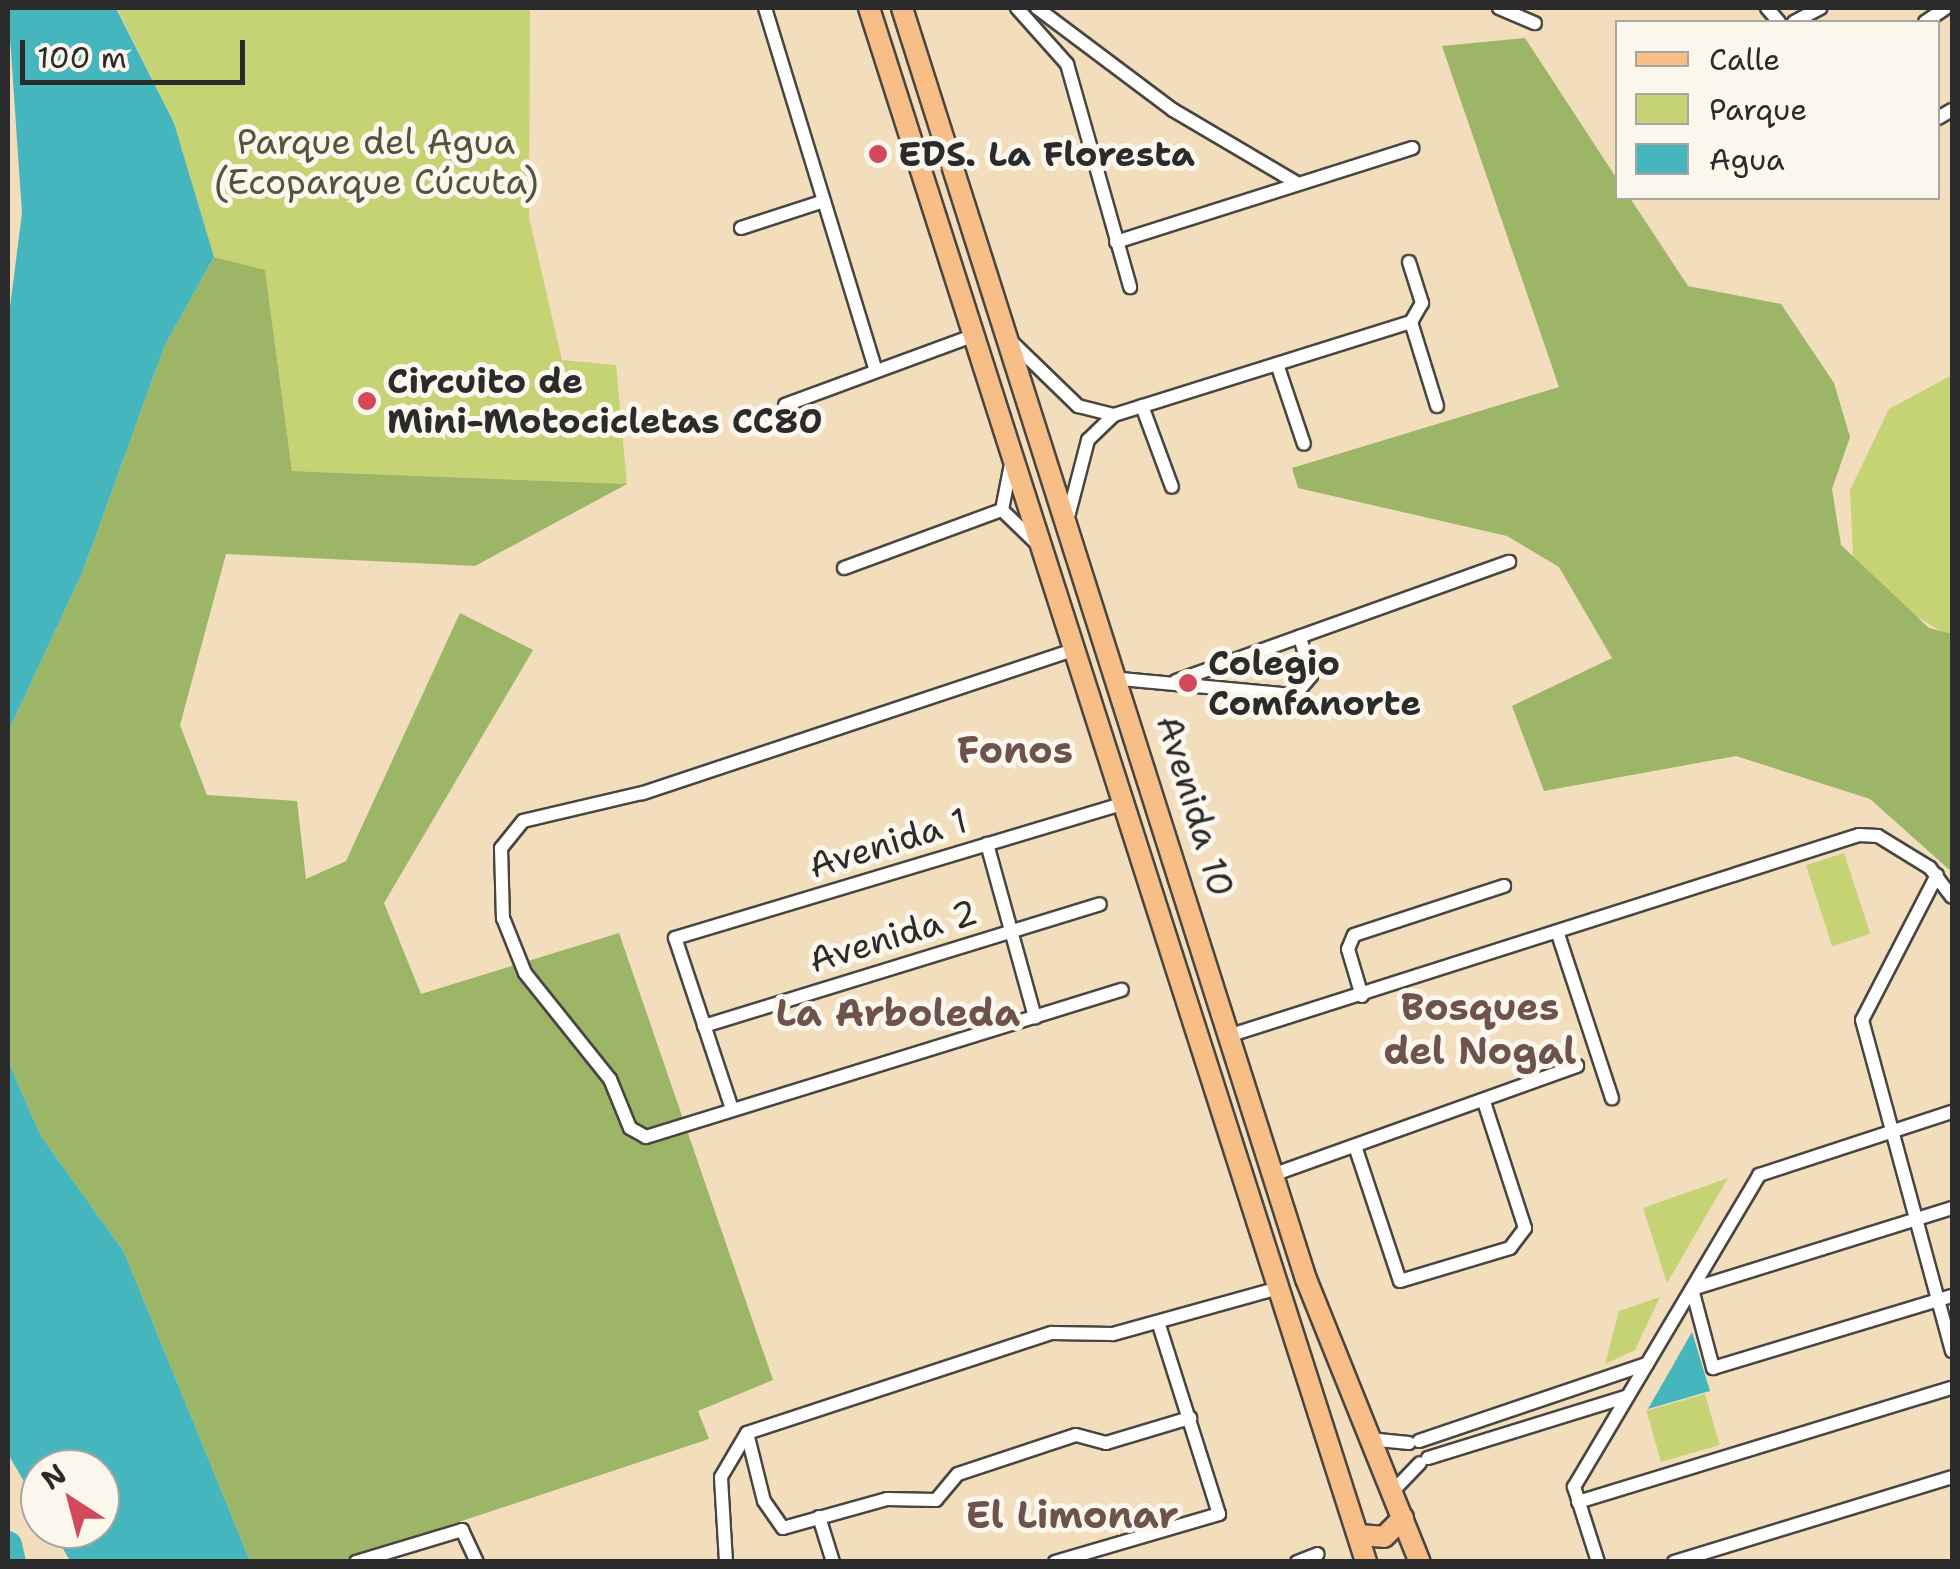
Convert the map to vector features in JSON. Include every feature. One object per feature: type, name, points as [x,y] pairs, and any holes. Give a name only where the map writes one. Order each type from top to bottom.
[{"type":"main road","name":"Avenida 10","points":[[869,8],[1272,1290],[1366,1562]]},
{"type":"main road","name":"Avenida 10","points":[[902,8],[1122,678],[1275,1174],[1368,1440],[1420,1562]]},
{"type":"main road","points":[[1008,455],[1041,436]]},
{"type":"main road","points":[[1020,493],[1055,479]]},
{"type":"main road","points":[[1358,1535],[1384,1537],[1404,1518]]},
{"type":"street","points":[[765,8],[876,370]]},
{"type":"street","points":[[1017,8],[1066,64],[1130,287]]},
{"type":"street","points":[[1037,8],[1173,110],[1295,182]]},
{"type":"street","points":[[1499,8],[1535,22]]},
{"type":"street","points":[[1798,20],[1820,8]]},
{"type":"street","points":[[1116,242],[1295,182],[1412,148]]},
{"type":"street","points":[[741,228],[824,202]]},
{"type":"street","points":[[1068,517],[1088,440],[1114,415],[1411,322],[1422,303],[1409,262]]},
{"type":"street","points":[[1411,322],[1437,406]]},
{"type":"street","points":[[785,404],[970,337]]},
{"type":"street","points":[[1008,337],[1078,406],[1114,415]]},
{"type":"street","points":[[1277,364],[1304,444]]},
{"type":"street","points":[[1142,406],[1172,487]]},
{"type":"street","points":[[1002,510],[1008,455]]},
{"type":"street","points":[[1002,510],[1036,542]]},
{"type":"street","points":[[844,568],[1002,510]]},
{"type":"street","points":[[1176,682],[1509,562]]},
{"type":"street","points":[[1122,678],[1295,695],[1311,676],[1300,637]]},
{"type":"street","points":[[1070,651],[509,832],[500,884],[512,948],[610,1079],[630,1128],[646,1137],[1122,990]]},
{"type":"street","name":"Avenida 1","points":[[704,1026],[675,938],[1119,805]]},
{"type":"street","points":[[1232,1036],[1865,834],[1936,875],[1952,898]]},
{"type":"street","points":[[987,844],[1035,1017]]},
{"type":"street","points":[[1936,875],[1862,1016],[1919,1218],[1946,1298],[1952,1352]]},
{"type":"street","points":[[1362,996],[1348,949],[1354,935],[1504,886]]},
{"type":"street","name":"Avenida 2","points":[[704,1026],[1100,904]]},
{"type":"street","points":[[1558,934],[1612,1098]]},
{"type":"street","points":[[704,1026],[732,1109]]},
{"type":"street","points":[[1275,1174],[1577,1066]]},
{"type":"street","points":[[1355,1146],[1400,1282],[1510,1248],[1525,1228],[1484,1102]]},
{"type":"street","points":[[1598,1562],[1574,1487],[1760,1175],[1952,1112]]},
{"type":"street","points":[[1692,1288],[1952,1208]]},
{"type":"street","points":[[1692,1288],[1713,1368],[1946,1298]]},
{"type":"street","points":[[726,1562],[721,1477],[748,1433],[1052,1333],[1159,1325],[1272,1290]]},
{"type":"street","points":[[1056,1562],[1219,1514],[1159,1325]]},
{"type":"street","points":[[1368,1440],[1414,1442],[1647,1364]]},
{"type":"street","points":[[1578,1502],[1952,1388]]},
{"type":"street","points":[[1392,1492],[1424,1461],[1628,1396]]},
{"type":"street","points":[[748,1433],[764,1501],[783,1528],[887,1499],[936,1500],[958,1474],[1076,1435],[1106,1443],[1190,1418]]},
{"type":"street","points":[[1674,1562],[1952,1477]]},
{"type":"street","points":[[819,1517],[833,1562]]},
{"type":"street","points":[[356,1562],[462,1530],[477,1562]]},
{"type":"street","points":[[1297,1562],[1318,1554]]},
{"type":"green space","name":"Parque del Agua (Ecoparque Cúcuta)","points":[[117,8],[530,8],[529,217],[562,360],[616,365],[627,484],[292,471],[265,271],[214,257],[174,123]]},
{"type":"green space","points":[[1525,38],[1615,176],[1615,200],[1631,200],[1688,286],[1781,304],[1834,383],[1850,437],[1832,489],[1841,545],[1929,628],[1952,634],[1952,872],[1870,799],[1736,756],[1544,791],[1512,706],[1612,658],[1559,567],[1507,536],[1298,488],[1292,468],[1559,387],[1442,46]]},
{"type":"green space","points":[[214,257],[265,270],[292,471],[627,484],[475,566],[226,554],[180,725],[207,795],[297,801],[306,879],[346,861],[460,613],[533,650],[384,903],[421,994],[619,933],[773,1380],[698,1411],[709,1439],[341,1561],[250,1561],[124,1252],[41,1136],[8,1061],[8,732],[83,571],[165,345]]},
{"type":"green space","points":[[1952,375],[1952,638],[1854,578],[1850,490],[1889,409]]},
{"type":"green space","points":[[1844,853],[1870,934],[1832,946],[1806,865]]},
{"type":"green space","points":[[1728,1178],[1667,1283],[1643,1208]]},
{"type":"green space","points":[[1660,1297],[1635,1350],[1605,1364],[1619,1311]]},
{"type":"green space","points":[[1705,1394],[1720,1445],[1661,1462],[1646,1411]]},
{"type":"water","points":[[8,8],[116,8],[174,123],[214,257],[165,345],[83,571],[8,732],[8,323],[22,213]]},
{"type":"water","points":[[8,1061],[41,1136],[124,1252],[250,1561],[70,1561],[63,1549],[120,1549],[120,1449],[20,1449],[20,1475],[8,1454]]},
{"type":"water","points":[[1692,1332],[1710,1391],[1648,1409]]},
{"type":"waterway","points":[[8,1545],[12,1562]]},
{"type":"place","name":"EDS. La Floresta","points":[[878,154]]},
{"type":"place","name":"Circuito de Mini-Motocicletas CC80","points":[[367,401]]},
{"type":"place","name":"Colegio Comfanorte","points":[[1188,683]]},
{"type":"district","name":"Fonos","points":[[1015,750]]},
{"type":"district","name":"La Arboleda","points":[[898,1013]]},
{"type":"district","name":"Bosques del Nogal","points":[[1480,1029]]},
{"type":"district","name":"El Limonar","points":[[1072,1515]]}]
